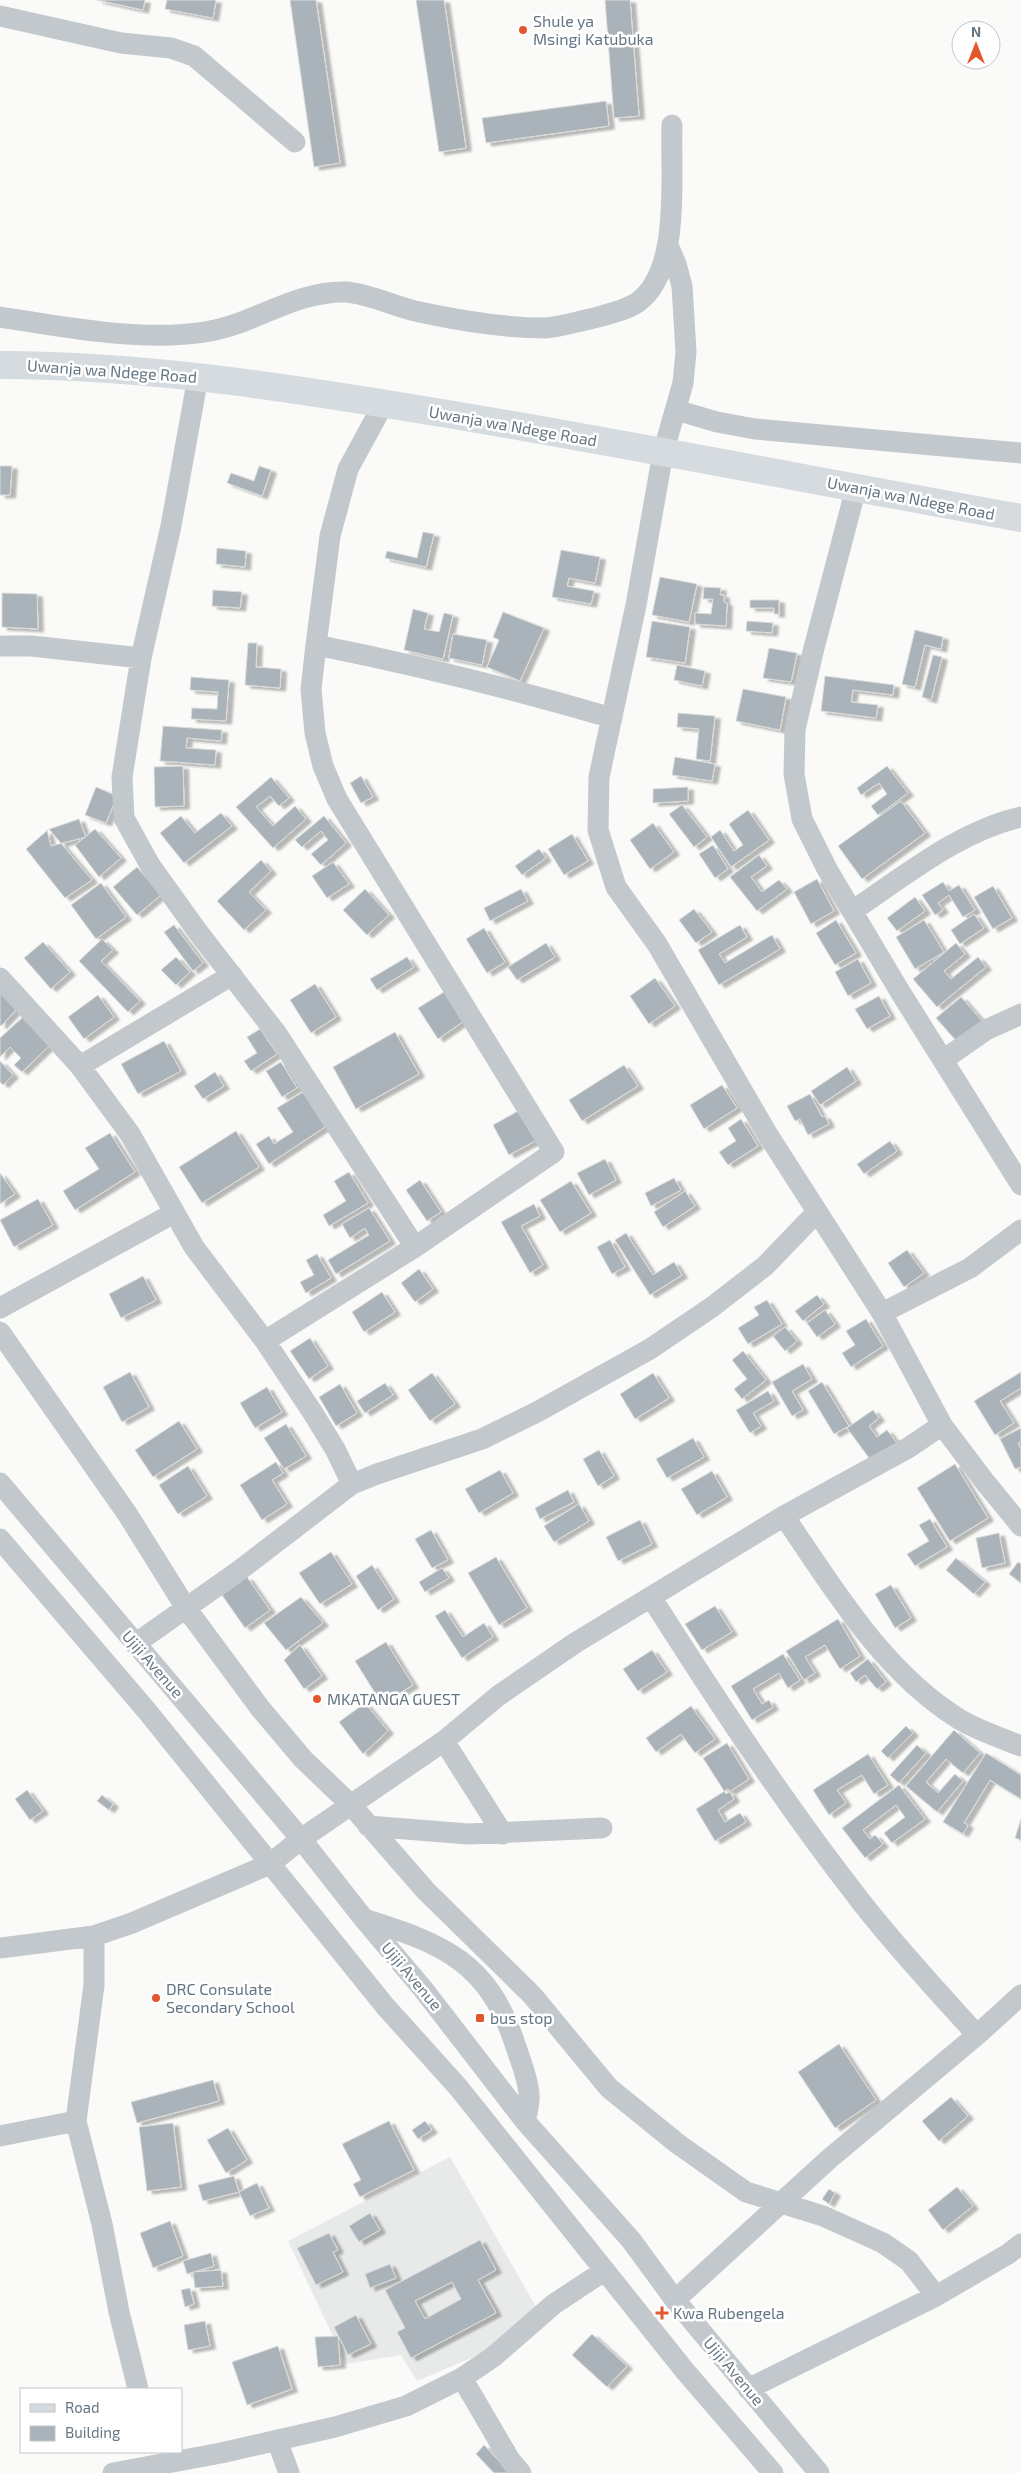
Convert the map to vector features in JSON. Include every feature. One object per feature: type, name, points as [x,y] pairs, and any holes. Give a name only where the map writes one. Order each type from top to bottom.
[{"type":"main road","name":"Uwanja wa Ndege Road","points":[[0,365],[198,377],[384,403],[1021,518]]},
{"type":"street","points":[[0,16],[121,43],[183,51],[201,62],[295,142]]},
{"type":"street","points":[[0,317],[103,331],[163,336],[205,332],[241,325],[302,297],[349,292],[416,311],[508,326],[547,328],[599,317],[637,302],[648,291],[662,269],[668,244],[672,125]]},
{"type":"street","points":[[668,244],[682,286],[686,352],[683,384],[664,453],[636,605],[599,777],[598,830],[616,887],[657,944],[768,1135],[816,1213],[882,1313],[942,1424],[984,1482],[1021,1526]]},
{"type":"street","points":[[198,377],[171,526],[141,658],[122,777],[124,818],[150,865],[198,932],[277,1034],[415,1247]]},
{"type":"street","points":[[265,1341],[415,1247],[554,1152],[337,799],[323,766],[315,733],[311,689],[330,536],[348,469],[384,403]]},
{"type":"street","points":[[676,410],[717,422],[755,429],[1021,453]]},
{"type":"street","points":[[856,488],[835,563],[795,729],[794,774],[802,819],[827,869],[852,911],[1021,1185]]},
{"type":"street","points":[[0,646],[32,646],[141,658]]},
{"type":"street","points":[[316,646],[408,664],[520,691],[612,718]]},
{"type":"street","points":[[852,911],[972,834],[998,822],[1021,817]]},
{"type":"street","points":[[80,1066],[232,975]]},
{"type":"street","points":[[0,978],[80,1066],[130,1134],[174,1213],[209,1268],[265,1341],[313,1413],[335,1449],[352,1484]]},
{"type":"street","points":[[943,1060],[986,1030],[1021,1014]]},
{"type":"street","points":[[0,1308],[174,1213]]},
{"type":"street","points":[[135,1644],[240,1570],[352,1484],[482,1439],[537,1412],[650,1349],[712,1307],[765,1266],[816,1213]]},
{"type":"street","points":[[882,1313],[970,1268],[1021,1230]]},
{"type":"street","points":[[0,1332],[128,1515],[186,1608],[260,1708],[303,1759],[351,1805],[426,1891],[532,1995],[609,2088],[678,2144],[746,2192],[823,2216],[883,2243],[909,2261],[936,2296]]},
{"type":"street","points":[[0,1948],[94,1936],[132,1923],[270,1864],[301,1839],[444,1741],[498,1696],[536,1669],[784,1516],[908,1448],[942,1424]]},
{"type":"street","name":"Ujiji Avenue","points":[[0,1483],[301,1839],[364,1919],[424,1989],[525,2121],[631,2240],[675,2300],[819,2473]]},
{"type":"street","points":[[784,1516],[832,1586],[878,1646],[918,1688],[958,1718],[1021,1746]]},
{"type":"street","points":[[0,1539],[147,1711],[385,2006],[458,2088],[685,2371],[773,2473]]},
{"type":"street","points":[[651,1597],[715,1696],[861,1902],[900,1950],[977,2035]]},
{"type":"street","points":[[444,1741],[503,1834]]},
{"type":"street","points":[[368,1826],[468,1834],[503,1834],[602,1828]]},
{"type":"street","points":[[364,1919],[430,1943],[458,1959],[485,1982],[500,2006],[521,2062],[529,2095],[525,2121]]},
{"type":"street","points":[[94,1936],[94,1984],[76,2120],[102,2224],[119,2312],[138,2388]]},
{"type":"street","points":[[675,2300],[829,2159],[977,2035],[1021,1995]]},
{"type":"street","points":[[0,2136],[76,2120]]},
{"type":"street","points":[[748,2389],[936,2296],[1008,2254],[1021,2244]]},
{"type":"street","points":[[113,2473],[152,2458],[277,2440],[335,2427],[406,2406],[462,2378],[492,2356],[554,2304],[604,2270]]},
{"type":"street","points":[[462,2378],[510,2460],[521,2473]]},
{"type":"street","points":[[277,2440],[289,2473]]},
{"type":"shaded area","points":[[450,2157],[538,2310],[490,2350],[417,2381],[401,2355],[346,2364],[288,2241]]},
{"type":"building","points":[[97,0],[145,0],[143,10]]},
{"type":"building","points":[[167,0],[216,0],[213,18],[165,9]]},
{"type":"building","points":[[290,0],[316,0],[340,163],[314,167]]},
{"type":"building","points":[[416,0],[444,0],[466,148],[439,152]]},
{"type":"building","points":[[605,0],[630,0],[639,116],[614,118]]},
{"type":"building","points":[[606,101],[609,126],[486,143],[482,118]]},
{"type":"building","points":[[0,466],[12,466],[10,495],[0,495]]},
{"type":"building","points":[[259,466],[271,470],[262,496],[227,483],[231,473],[254,481]]},
{"type":"building","points":[[423,532],[434,534],[426,567],[385,558],[387,551],[417,558]]},
{"type":"building","points":[[217,548],[246,551],[245,567],[216,564]]},
{"type":"building","points":[[561,550],[600,557],[595,583],[569,578],[567,586],[594,591],[591,604],[552,597]]},
{"type":"building","points":[[660,577],[697,584],[689,622],[652,615]]},
{"type":"building","points":[[704,587],[721,588],[720,595],[724,595],[724,602],[727,603],[726,626],[695,624],[695,613],[711,614],[713,599],[703,599]]},
{"type":"building","points":[[213,590],[242,592],[240,608],[212,606]]},
{"type":"building","points":[[2,593],[37,594],[38,629],[2,627]]},
{"type":"building","points":[[750,600],[779,600],[779,614],[774,614],[774,608],[750,608]]},
{"type":"building","points":[[413,609],[428,613],[424,629],[439,632],[444,613],[453,615],[443,659],[404,650]]},
{"type":"building","points":[[503,612],[544,628],[520,681],[487,667],[499,640],[493,637]]},
{"type":"building","points":[[652,621],[690,627],[685,663],[646,657]]},
{"type":"building","points":[[747,621],[773,623],[772,633],[746,631]]},
{"type":"building","points":[[915,630],[943,637],[941,649],[925,645],[915,687],[902,684]]},
{"type":"building","points":[[453,634],[487,640],[482,665],[449,658]]},
{"type":"building","points":[[248,643],[257,643],[256,667],[281,669],[280,688],[245,685]]},
{"type":"building","points":[[769,648],[797,653],[791,682],[763,678]]},
{"type":"building","points":[[933,655],[942,657],[931,700],[922,697]]},
{"type":"building","points":[[677,665],[705,671],[702,686],[674,680]]},
{"type":"building","points":[[825,676],[894,685],[893,695],[853,690],[851,702],[878,705],[876,718],[821,711]]},
{"type":"building","points":[[191,677],[229,680],[226,721],[191,719],[192,708],[217,709],[218,692],[190,690]]},
{"type":"building","points":[[743,689],[786,697],[780,730],[736,721]]},
{"type":"building","points":[[678,713],[715,716],[710,761],[696,759],[699,729],[677,727]]},
{"type":"building","points":[[163,726],[222,730],[221,741],[187,738],[186,748],[216,750],[215,765],[160,761]]},
{"type":"building","points":[[675,757],[715,764],[712,781],[672,775]]},
{"type":"building","points":[[183,766],[184,806],[155,807],[154,767]]},
{"type":"building","points":[[887,766],[908,793],[878,815],[871,806],[887,794],[879,783],[861,795],[857,788]]},
{"type":"building","points":[[361,776],[373,797],[361,803],[350,783]]},
{"type":"building","points":[[271,777],[289,798],[279,806],[270,796],[256,807],[273,826],[295,806],[306,819],[273,848],[236,807]]},
{"type":"building","points":[[96,787],[117,796],[106,823],[85,815]]},
{"type":"building","points":[[688,787],[688,801],[653,803],[653,789]]},
{"type":"building","points":[[901,801],[925,833],[862,879],[838,846]]},
{"type":"building","points":[[682,805],[707,837],[694,847],[669,814]]},
{"type":"building","points":[[748,810],[769,840],[731,867],[711,837],[720,830],[734,851],[743,845],[729,824]]},
{"type":"building","points":[[221,813],[232,826],[184,863],[160,833],[181,816],[195,833]]},
{"type":"building","points":[[324,816],[346,843],[321,865],[311,854],[328,840],[321,831],[302,847],[295,840]]},
{"type":"building","points":[[79,819],[86,837],[51,846],[47,830]]},
{"type":"building","points":[[653,823],[674,852],[650,869],[630,840]]},
{"type":"building","points":[[49,829],[92,880],[65,898],[26,849]]},
{"type":"building","points":[[95,829],[121,858],[99,877],[75,845]]},
{"type":"building","points":[[572,834],[588,861],[564,875],[548,849]]},
{"type":"building","points":[[713,845],[728,869],[715,878],[699,854]]},
{"type":"building","points":[[539,849],[546,858],[522,875],[515,866]]},
{"type":"building","points":[[759,855],[767,866],[751,877],[762,892],[779,880],[787,889],[757,911],[730,877]]},
{"type":"building","points":[[261,860],[271,871],[249,892],[266,910],[244,930],[217,901]]},
{"type":"building","points":[[333,862],[349,884],[327,898],[312,876]]},
{"type":"building","points":[[137,867],[161,895],[137,915],[113,887]]},
{"type":"building","points":[[817,879],[834,911],[811,924],[794,892]]},
{"type":"building","points":[[943,882],[949,891],[959,885],[975,910],[963,917],[949,895],[938,903],[943,910],[935,915],[922,895]]},
{"type":"building","points":[[101,883],[126,917],[96,939],[71,905]]},
{"type":"building","points":[[993,886],[1012,918],[993,929],[974,897]]},
{"type":"building","points":[[365,889],[389,915],[367,935],[343,910]]},
{"type":"building","points":[[521,889],[528,901],[490,921],[484,908]]},
{"type":"building","points":[[915,897],[925,911],[897,931],[887,918]]},
{"type":"building","points":[[694,909],[712,932],[696,943],[679,920]]},
{"type":"building","points":[[974,914],[984,928],[960,944],[951,930]]},
{"type":"building","points":[[836,920],[856,953],[835,965],[816,933]]},
{"type":"building","points":[[924,920],[944,952],[915,969],[896,937]]},
{"type":"building","points":[[174,925],[203,963],[193,971],[164,932]]},
{"type":"building","points":[[740,925],[747,937],[719,954],[725,963],[772,935],[780,949],[719,985],[698,950]]},
{"type":"building","points":[[484,928],[505,962],[487,973],[466,939]]},
{"type":"building","points":[[102,939],[113,950],[101,961],[140,1001],[128,1012],[79,961]]},
{"type":"building","points":[[43,942],[70,972],[51,989],[24,958]]},
{"type":"building","points":[[546,943],[555,957],[517,980],[508,967]]},
{"type":"building","points":[[956,943],[965,954],[944,971],[951,979],[978,957],[986,967],[937,1007],[913,979]]},
{"type":"building","points":[[176,957],[190,972],[176,985],[161,970]]},
{"type":"building","points":[[407,957],[414,967],[377,990],[370,979]]},
{"type":"building","points":[[858,959],[871,983],[848,996],[835,972]]},
{"type":"building","points":[[655,978],[675,1006],[649,1024],[630,996]]},
{"type":"building","points":[[315,984],[336,1017],[311,1033],[290,1000]]},
{"type":"building","points":[[0,992],[16,1010],[1,1026],[0,1025]]},
{"type":"building","points":[[444,992],[464,1021],[438,1039],[418,1008]]},
{"type":"building","points":[[98,995],[114,1017],[84,1039],[68,1017]]},
{"type":"building","points":[[879,996],[890,1016],[867,1029],[855,1009]]},
{"type":"building","points":[[961,997],[984,1023],[959,1044],[936,1018]]},
{"type":"building","points":[[23,1017],[50,1045],[22,1072],[14,1065],[21,1058],[10,1047],[0,1057],[0,1038]]},
{"type":"building","points":[[260,1029],[277,1054],[251,1071],[244,1061],[257,1053],[247,1037]]},
{"type":"building","points":[[395,1032],[419,1074],[356,1109],[333,1067]]},
{"type":"building","points":[[164,1041],[181,1071],[138,1094],[121,1064]]},
{"type":"building","points":[[0,1061],[13,1075],[3,1085],[0,1082]]},
{"type":"building","points":[[281,1062],[297,1088],[282,1097],[266,1071]]},
{"type":"building","points":[[624,1065],[638,1086],[582,1121],[569,1100]]},
{"type":"building","points":[[847,1067],[856,1081],[820,1105],[811,1091]]},
{"type":"building","points":[[215,1072],[224,1086],[203,1099],[194,1086]]},
{"type":"building","points":[[722,1085],[737,1108],[704,1129],[690,1105]]},
{"type":"building","points":[[303,1092],[325,1127],[269,1164],[256,1144],[269,1136],[274,1144],[293,1132],[277,1108]]},
{"type":"building","points":[[810,1094],[822,1117],[825,1116],[829,1124],[808,1135],[800,1119],[795,1121],[787,1106]]},
{"type":"building","points":[[520,1110],[537,1140],[509,1155],[493,1125]]},
{"type":"building","points":[[741,1119],[758,1146],[728,1165],[719,1152],[736,1141],[728,1128]]},
{"type":"building","points":[[236,1131],[259,1167],[202,1203],[179,1167]]},
{"type":"building","points":[[110,1133],[135,1172],[75,1210],[63,1191],[99,1169],[85,1148]]},
{"type":"building","points":[[890,1141],[897,1151],[864,1174],[857,1164]]},
{"type":"building","points":[[605,1159],[616,1180],[589,1195],[577,1173]]},
{"type":"building","points":[[349,1172],[368,1203],[329,1226],[323,1215],[346,1201],[334,1181]]},
{"type":"building","points":[[0,1173],[15,1194],[0,1204]]},
{"type":"building","points":[[674,1178],[681,1190],[651,1206],[645,1193]]},
{"type":"building","points":[[420,1180],[441,1212],[427,1221],[406,1190]]},
{"type":"building","points":[[571,1181],[591,1213],[560,1232],[540,1200]]},
{"type":"building","points":[[685,1191],[695,1206],[663,1227],[654,1212]]},
{"type":"building","points":[[38,1199],[53,1225],[14,1247],[0,1220]]},
{"type":"building","points":[[534,1204],[540,1216],[521,1226],[543,1265],[530,1273],[501,1222]]},
{"type":"building","points":[[369,1208],[390,1241],[336,1274],[328,1260],[369,1235],[365,1228],[350,1238],[342,1224]]},
{"type":"building","points":[[626,1233],[653,1275],[674,1262],[682,1275],[650,1295],[615,1240]]},
{"type":"building","points":[[610,1240],[625,1267],[612,1274],[597,1247]]},
{"type":"building","points":[[907,1250],[924,1273],[904,1287],[888,1263]]},
{"type":"building","points":[[317,1254],[331,1278],[306,1293],[300,1282],[314,1275],[306,1260]]},
{"type":"building","points":[[419,1269],[433,1289],[415,1302],[401,1283]]},
{"type":"building","points":[[143,1276],[156,1300],[121,1318],[109,1294]]},
{"type":"building","points":[[382,1292],[395,1312],[364,1332],[352,1312]]},
{"type":"building","points":[[817,1295],[824,1304],[803,1321],[795,1311]]},
{"type":"building","points":[[767,1300],[782,1324],[748,1344],[738,1328],[759,1315],[754,1307]]},
{"type":"building","points":[[825,1310],[835,1324],[817,1337],[807,1323]]},
{"type":"building","points":[[866,1319],[883,1346],[851,1367],[842,1353],[855,1345],[846,1331]]},
{"type":"building","points":[[785,1327],[797,1341],[785,1351],[773,1336]]},
{"type":"building","points":[[310,1338],[328,1366],[309,1379],[290,1351]]},
{"type":"building","points":[[743,1351],[766,1380],[742,1399],[734,1389],[747,1379],[732,1360]]},
{"type":"building","points":[[803,1364],[812,1379],[792,1391],[803,1410],[792,1416],[772,1382]]},
{"type":"building","points":[[130,1372],[149,1407],[122,1422],[103,1387]]},
{"type":"building","points":[[1021,1372],[1021,1388],[1000,1401],[1014,1423],[995,1435],[974,1401]]},
{"type":"building","points":[[432,1373],[455,1404],[430,1421],[408,1390]]},
{"type":"building","points":[[653,1373],[669,1398],[635,1419],[620,1394]]},
{"type":"building","points":[[822,1382],[849,1426],[834,1434],[808,1391]]},
{"type":"building","points":[[385,1383],[393,1395],[365,1413],[357,1401]]},
{"type":"building","points":[[340,1384],[357,1413],[336,1426],[319,1397]]},
{"type":"building","points":[[267,1387],[282,1412],[255,1428],[240,1403]]},
{"type":"building","points":[[768,1391],[774,1401],[753,1413],[761,1426],[750,1433],[736,1410]]},
{"type":"building","points":[[873,1410],[879,1418],[869,1426],[877,1437],[887,1430],[897,1443],[872,1462],[847,1428]]},
{"type":"building","points":[[179,1421],[197,1449],[153,1477],[135,1450]]},
{"type":"building","points":[[286,1424],[306,1456],[284,1469],[264,1438]]},
{"type":"building","points":[[1021,1428],[1021,1442],[1018,1443],[1021,1449],[1021,1467],[1015,1469],[1000,1439]]},
{"type":"building","points":[[693,1438],[704,1457],[667,1478],[656,1459]]},
{"type":"building","points":[[599,1450],[614,1476],[598,1486],[583,1459]]},
{"type":"building","points":[[276,1462],[283,1473],[272,1480],[287,1504],[262,1520],[240,1485]]},
{"type":"building","points":[[955,1464],[988,1518],[950,1541],[917,1488]]},
{"type":"building","points":[[188,1466],[207,1496],[178,1514],[159,1485]]},
{"type":"building","points":[[500,1470],[513,1493],[479,1513],[465,1489]]},
{"type":"building","points":[[712,1471],[727,1497],[697,1515],[681,1489]]},
{"type":"building","points":[[568,1490],[574,1502],[540,1519],[535,1508]]},
{"type":"building","points":[[579,1504],[589,1521],[554,1542],[544,1526]]},
{"type":"building","points":[[930,1519],[947,1547],[915,1566],[907,1554],[929,1541],[919,1525]]},
{"type":"building","points":[[640,1520],[652,1544],[618,1561],[606,1537]]},
{"type":"building","points":[[431,1530],[448,1560],[432,1568],[415,1539]]},
{"type":"building","points":[[999,1533],[1005,1563],[982,1568],[976,1538]]},
{"type":"building","points":[[331,1552],[352,1584],[320,1604],[299,1573]]},
{"type":"building","points":[[496,1557],[527,1608],[499,1625],[468,1573]]},
{"type":"building","points":[[956,1558],[985,1582],[974,1594],[946,1570]]},
{"type":"building","points":[[1018,1562],[1021,1564],[1021,1583],[1009,1574]]},
{"type":"building","points":[[372,1565],[394,1599],[378,1610],[356,1576]]},
{"type":"building","points":[[442,1568],[449,1578],[425,1592],[419,1582]]},
{"type":"building","points":[[247,1577],[270,1610],[245,1628],[222,1595]]},
{"type":"building","points":[[891,1585],[911,1618],[895,1628],[875,1594]]},
{"type":"building","points":[[301,1597],[323,1623],[286,1650],[264,1623]]},
{"type":"building","points":[[715,1606],[732,1632],[702,1650],[685,1624]]},
{"type":"building","points":[[445,1610],[463,1637],[484,1623],[493,1637],[462,1658],[435,1616]]},
{"type":"building","points":[[838,1619],[860,1656],[840,1669],[825,1645],[805,1657],[815,1673],[804,1680],[786,1651]]},
{"type":"building","points":[[386,1642],[413,1685],[382,1704],[355,1661]]},
{"type":"building","points":[[300,1645],[322,1676],[304,1689],[284,1660]]},
{"type":"building","points":[[652,1650],[667,1672],[638,1691],[623,1669]]},
{"type":"building","points":[[783,1654],[800,1680],[788,1688],[779,1673],[753,1689],[762,1704],[769,1700],[773,1707],[752,1720],[731,1686]]},
{"type":"building","points":[[868,1659],[886,1682],[877,1689],[865,1675],[856,1682],[850,1673]]},
{"type":"building","points":[[365,1703],[388,1731],[363,1754],[339,1722]]},
{"type":"building","points":[[691,1706],[715,1739],[695,1753],[681,1734],[656,1752],[646,1738]]},
{"type":"building","points":[[906,1726],[913,1733],[888,1758],[881,1751]]},
{"type":"building","points":[[954,1730],[980,1753],[963,1773],[946,1759],[926,1782],[938,1793],[955,1774],[963,1781],[937,1812],[906,1786]]},
{"type":"building","points":[[727,1743],[749,1779],[726,1794],[703,1758]]},
{"type":"building","points":[[917,1745],[926,1753],[899,1783],[890,1775]]},
{"type":"building","points":[[986,1753],[1021,1775],[1021,1799],[990,1780],[964,1823],[968,1825],[963,1834],[943,1822]]},
{"type":"building","points":[[868,1754],[888,1785],[874,1794],[862,1775],[837,1790],[846,1803],[829,1815],[813,1790]]},
{"type":"building","points":[[899,1785],[925,1819],[892,1843],[884,1833],[905,1817],[896,1805],[863,1830],[870,1839],[875,1835],[883,1844],[865,1858],[842,1828]]},
{"type":"building","points":[[728,1789],[734,1799],[718,1810],[725,1822],[740,1813],[746,1822],[715,1841],[696,1809]]},
{"type":"building","points":[[27,1790],[43,1811],[30,1820],[15,1799]]},
{"type":"building","points":[[102,1795],[113,1804],[109,1810],[97,1801]]},
{"type":"building","points":[[1021,1819],[1021,1840],[1015,1838]]},
{"type":"building","points":[[839,2044],[876,2100],[835,2128],[798,2072]]},
{"type":"building","points":[[213,2080],[219,2101],[137,2123],[131,2102]]},
{"type":"building","points":[[951,2097],[968,2116],[939,2141],[922,2121]]},
{"type":"building","points":[[389,2121],[414,2170],[360,2197],[353,2184],[361,2180],[342,2144]]},
{"type":"building","points":[[425,2121],[432,2130],[418,2139],[412,2130]]},
{"type":"building","points":[[173,2123],[181,2187],[147,2191],[139,2127]]},
{"type":"building","points":[[228,2128],[247,2160],[226,2173],[207,2140]]},
{"type":"building","points":[[234,2176],[239,2192],[203,2201],[198,2185]]},
{"type":"building","points":[[257,2183],[269,2208],[250,2216],[239,2192]]},
{"type":"building","points":[[957,2187],[973,2206],[943,2230],[928,2210]]},
{"type":"building","points":[[829,2189],[835,2193],[829,2204],[822,2199]]},
{"type":"building","points":[[370,2213],[380,2230],[359,2242],[349,2226]]},
{"type":"building","points":[[170,2221],[183,2256],[153,2268],[140,2233]]},
{"type":"building","points":[[329,2233],[338,2250],[333,2252],[343,2272],[316,2285],[297,2248]]},
{"type":"building","points":[[480,2240],[496,2270],[478,2280],[496,2313],[411,2358],[397,2332],[405,2328],[385,2290]],"holes":[[[452,2282],[461,2299],[425,2319],[415,2301]]]},
{"type":"building","points":[[211,2253],[214,2266],[187,2274],[183,2261]]},
{"type":"building","points":[[390,2264],[396,2278],[370,2288],[365,2274]]},
{"type":"building","points":[[221,2270],[223,2286],[195,2288],[193,2272]]},
{"type":"building","points":[[190,2288],[194,2304],[185,2307],[181,2290]]},
{"type":"building","points":[[356,2315],[371,2344],[348,2355],[334,2327]]},
{"type":"building","points":[[205,2321],[210,2346],[188,2350],[184,2325]]},
{"type":"building","points":[[592,2334],[627,2366],[607,2387],[572,2355]]},
{"type":"building","points":[[338,2336],[340,2365],[318,2367],[315,2337]]},
{"type":"building","points":[[278,2346],[292,2389],[247,2405],[232,2362]]},
{"type":"building","points":[[484,2445],[510,2473],[494,2473],[476,2454]]},
{"type":"place","name":"Shule ya Msingi Katubuka","points":[[523,30]]},
{"type":"place","name":"MKATANGA GUEST","points":[[317,1699]]},
{"type":"place","name":"DRC Consulate Secondary School","points":[[156,1998]]},
{"type":"place","name":"bus stop","points":[[480,2018]]},
{"type":"place","name":"Kwa Rubengela","points":[[662,2313]]}]
